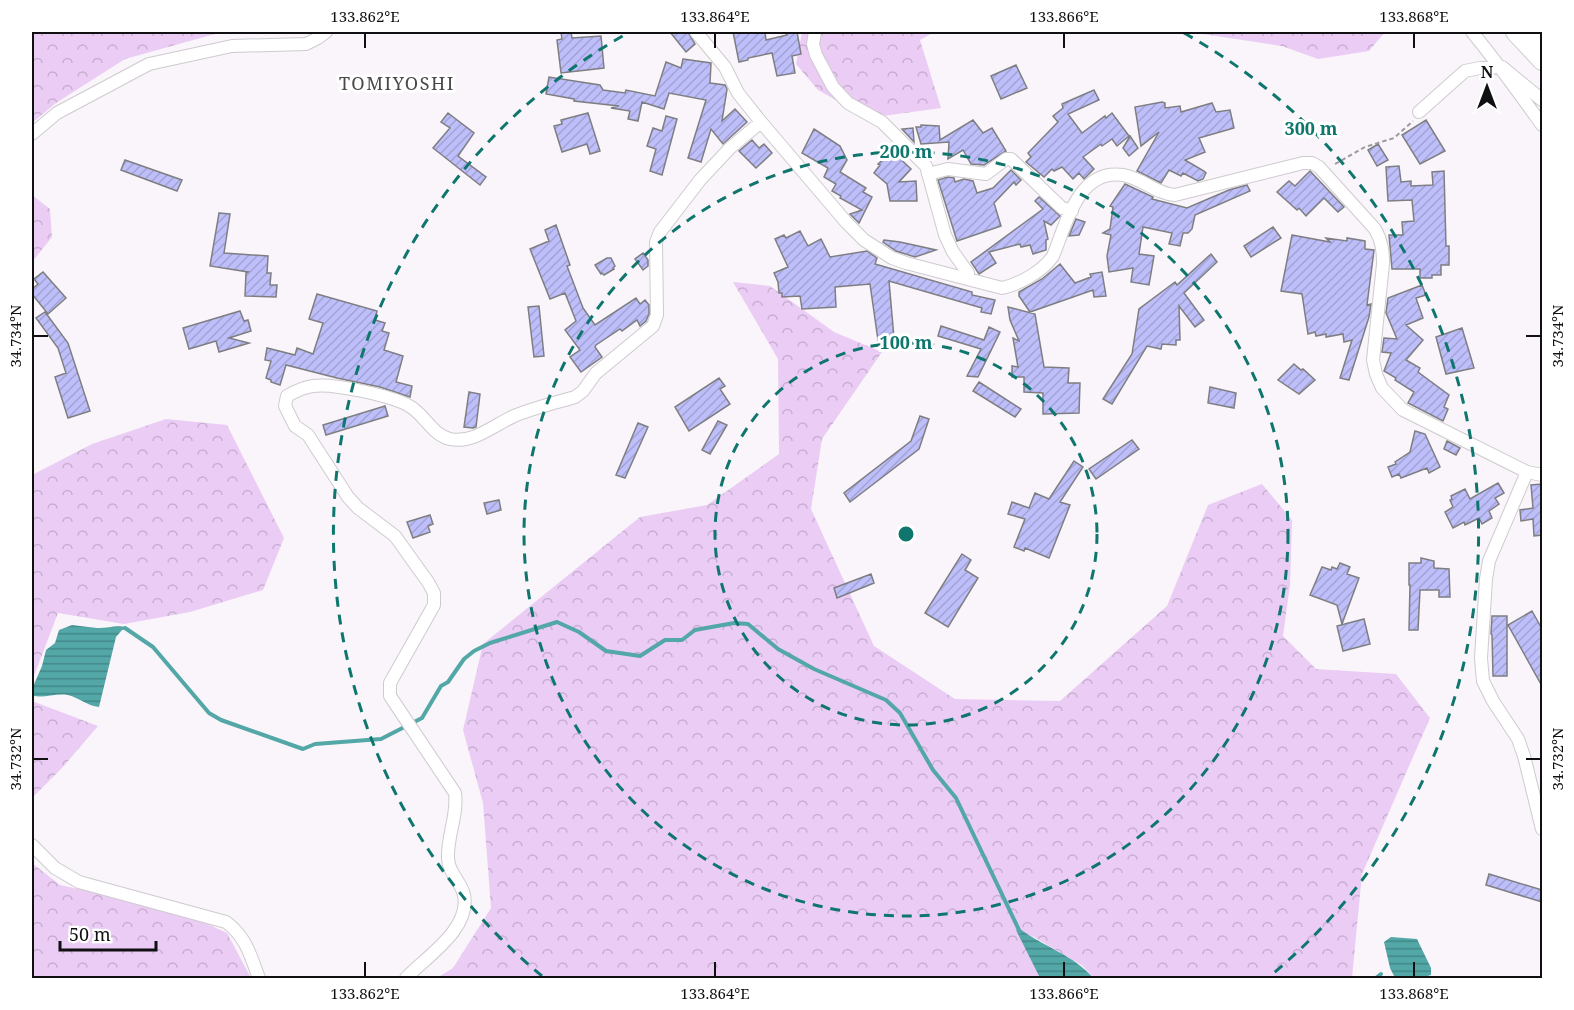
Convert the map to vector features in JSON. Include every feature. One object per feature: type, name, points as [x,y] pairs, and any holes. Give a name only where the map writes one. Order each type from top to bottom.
[{"type":"main road","points":[[1515,32],[1542,61]]},
{"type":"main road","points":[[1538,32],[1542,37]]},
{"type":"street","points":[[32,134],[57,113],[149,64],[232,46],[306,44],[326,32]]},
{"type":"street","points":[[696,32],[725,67],[738,93],[761,122],[864,240],[892,258],[1002,288],[1013,286],[1048,263],[1076,200],[1084,188],[1096,179],[1124,175],[1167,195],[1175,195],[1303,164],[1312,164],[1323,172],[1376,229],[1380,238],[1383,264],[1373,360],[1382,388],[1403,410],[1527,472],[1542,475]]},
{"type":"street","points":[[815,32],[813,44],[816,56],[833,87],[848,103],[882,122],[926,166],[945,235],[953,252],[968,273],[968,279]]},
{"type":"street","points":[[1472,32],[1502,67],[1542,100]]},
{"type":"street","points":[[1419,112],[1465,71],[1502,67]]},
{"type":"street","points":[[1502,67],[1542,124]]},
{"type":"street","points":[[406,978],[441,947],[462,920],[465,903],[463,890],[450,869],[448,859],[457,803],[455,794],[426,746],[390,696],[390,683],[434,605],[434,593],[395,536],[358,508],[348,497],[308,435],[295,426],[285,406],[287,396],[313,386],[335,387],[381,396],[412,408],[439,434],[450,439],[474,437],[514,416],[575,397],[584,391],[596,373],[653,326],[657,315],[656,242],[660,232],[700,180],[730,148],[761,122]]},
{"type":"street","points":[[928,174],[948,169],[986,174],[1006,159],[1011,159],[1062,208],[1072,212]]},
{"type":"street","points":[[1527,472],[1489,561],[1481,658],[1483,681],[1518,739],[1542,829]]},
{"type":"street","points":[[32,845],[55,868],[79,882],[226,922],[246,941],[259,978]]},
{"type":"path","points":[[1323,172],[1365,147],[1394,138],[1417,117],[1419,112]]},
{"type":"green space","points":[[32,32],[222,32],[125,59],[56,103],[32,123]]},
{"type":"green space","points":[[802,32],[934,32],[920,40],[941,108],[868,118],[818,90],[796,64]]},
{"type":"green space","points":[[1190,32],[1385,32],[1369,51],[1318,59],[1282,46]]},
{"type":"green space","points":[[32,195],[50,209],[52,237],[32,262]]},
{"type":"green space","points":[[733,282],[770,286],[834,332],[882,352],[822,439],[811,509],[874,646],[955,699],[1060,701],[1167,606],[1208,505],[1262,484],[1292,520],[1290,585],[1283,636],[1316,669],[1396,674],[1430,718],[1362,874],[1352,978],[1093,978],[1083,966],[1034,937],[1017,930],[1040,978],[437,978],[453,968],[491,908],[483,803],[463,730],[483,644],[640,517],[707,505],[779,454],[778,359]]},
{"type":"green space","points":[[166,419],[227,425],[284,538],[263,590],[190,612],[124,624],[58,613],[32,681],[32,475],[92,444]]},
{"type":"green space","points":[[32,701],[98,726],[62,768],[32,798]]},
{"type":"green space","points":[[32,863],[60,885],[179,911],[227,933],[251,978],[32,978]]},
{"type":"water","points":[[72,625],[97,628],[122,626],[130,629],[122,630],[116,637],[99,707],[68,695],[34,696],[32,690],[46,650],[55,643],[59,630]]},
{"type":"water","points":[[1020,929],[1077,963],[1093,978],[1040,978],[1016,930]]},
{"type":"water","points":[[1391,937],[1417,939],[1431,968],[1431,975],[1395,978],[1390,968],[1384,942]]},
{"type":"building","points":[[561,32],[571,32],[572,38],[601,36],[604,68],[561,73],[557,40],[562,39]]},
{"type":"building","points":[[670,32],[688,32],[695,44],[686,52]]},
{"type":"building","points":[[733,32],[765,32],[766,40],[787,35],[786,32],[797,32],[801,54],[792,56],[795,73],[777,76],[772,53],[739,62]]},
{"type":"building","points":[[683,59],[711,63],[710,83],[725,85],[727,89],[722,121],[735,109],[747,122],[723,144],[711,129],[701,162],[688,158],[706,100],[669,93],[664,109],[642,102],[638,121],[628,119],[630,111],[611,108],[619,106],[574,101],[574,99],[546,94],[549,77],[600,85],[603,90],[625,93],[626,90],[655,96],[666,62],[681,68]]},
{"type":"building","points":[[1016,65],[1027,88],[1001,99],[991,76]]},
{"type":"building","points":[[1094,90],[1099,100],[1068,114],[1082,133],[1112,113],[1129,136],[1117,146],[1112,139],[1102,146],[1101,144],[1083,157],[1094,169],[1084,179],[1079,173],[1073,179],[1062,167],[1054,171],[1052,169],[1044,177],[1026,162],[1031,157],[1028,153],[1058,122],[1053,116],[1063,108],[1062,104]]},
{"type":"building","points":[[1165,103],[1165,108],[1180,106],[1181,112],[1212,103],[1216,112],[1230,110],[1234,128],[1199,138],[1205,152],[1185,160],[1206,173],[1203,179],[1198,181],[1183,173],[1181,176],[1169,170],[1161,183],[1137,171],[1159,132],[1141,146],[1135,107]]},
{"type":"building","points":[[448,113],[474,133],[458,156],[486,177],[480,185],[433,148],[450,128],[441,122]]},
{"type":"building","points":[[588,113],[600,151],[590,154],[587,144],[562,152],[554,126],[562,124],[561,120]]},
{"type":"building","points":[[666,116],[677,119],[662,175],[650,171],[656,149],[647,146],[653,128],[662,131]]},
{"type":"building","points":[[973,120],[983,133],[992,128],[1006,151],[984,165],[971,164],[963,150],[948,159],[949,142],[921,144],[916,127],[939,126],[940,140]]},
{"type":"building","points":[[1426,120],[1445,151],[1420,164],[1402,135]]},
{"type":"building","points":[[913,128],[914,142],[902,129]]},
{"type":"building","points":[[814,129],[840,146],[847,160],[840,172],[866,188],[863,192],[872,197],[859,223],[850,214],[862,210],[832,191],[836,184],[824,177],[828,168],[802,153]]},
{"type":"building","points":[[1130,136],[1138,148],[1129,156],[1123,148]]},
{"type":"building","points":[[752,140],[759,148],[764,144],[772,153],[756,168],[739,151]]},
{"type":"building","points":[[1378,144],[1388,160],[1377,166],[1368,150]]},
{"type":"building","points":[[892,151],[911,169],[899,182],[916,181],[917,201],[890,201],[887,184],[874,173],[880,165],[878,164]]},
{"type":"building","points":[[125,160],[182,180],[177,191],[121,170]]},
{"type":"building","points":[[1399,166],[1401,182],[1411,181],[1411,186],[1433,185],[1432,172],[1444,171],[1446,246],[1449,246],[1449,265],[1441,265],[1441,275],[1420,278],[1420,269],[1392,269],[1389,235],[1403,235],[1402,222],[1414,221],[1412,200],[1388,201],[1386,167]]},
{"type":"building","points":[[1011,170],[1021,180],[1016,185],[1014,182],[994,203],[1001,226],[957,241],[938,180],[948,177],[954,178],[955,182],[964,179],[973,181],[977,193],[993,188]]},
{"type":"building","points":[[1310,171],[1344,207],[1338,212],[1324,198],[1306,216],[1277,192],[1289,181],[1295,186]]},
{"type":"building","points":[[1125,184],[1153,197],[1152,199],[1187,208],[1247,185],[1250,191],[1195,215],[1192,229],[1188,233],[1183,233],[1180,246],[1169,244],[1172,233],[1143,227],[1139,254],[1154,256],[1149,285],[1131,282],[1133,268],[1109,272],[1107,256],[1111,235],[1103,233],[1110,229],[1113,207],[1110,206]]},
{"type":"building","points":[[1039,197],[1060,216],[1051,225],[1044,221],[1048,239],[1046,250],[1033,254],[1030,245],[1021,247],[1020,244],[989,252],[996,263],[979,274],[971,262],[1043,209],[1035,201]]},
{"type":"building","points":[[219,213],[230,214],[224,253],[268,256],[267,273],[271,273],[270,285],[277,285],[276,297],[245,296],[246,273],[248,272],[210,266]]},
{"type":"building","points":[[1076,219],[1085,222],[1079,235],[1069,236]]},
{"type":"building","points":[[556,225],[570,265],[567,266],[583,308],[595,325],[636,298],[640,304],[645,300],[649,305],[646,321],[640,326],[637,320],[596,345],[602,357],[581,372],[570,357],[580,350],[565,330],[576,321],[565,293],[550,299],[530,249],[549,241],[545,230]]},
{"type":"building","points":[[1273,227],[1281,238],[1251,257],[1244,246]]},
{"type":"building","points":[[800,231],[808,246],[821,239],[830,257],[867,251],[877,258],[875,264],[972,292],[972,295],[995,300],[991,314],[981,312],[982,308],[889,281],[894,338],[878,340],[870,284],[835,287],[836,307],[802,309],[800,296],[782,297],[774,273],[788,267],[775,239],[784,235],[786,238]]},
{"type":"building","points":[[1292,235],[1330,242],[1326,238],[1365,241],[1365,249],[1374,250],[1367,305],[1371,304],[1369,317],[1349,380],[1340,378],[1352,340],[1344,342],[1343,334],[1326,337],[1326,334],[1316,336],[1315,332],[1308,334],[1302,294],[1281,291]]},
{"type":"building","points":[[884,240],[936,250],[915,257],[896,251],[883,242]]},
{"type":"building","points":[[643,253],[648,260],[648,266],[643,270],[635,259]]},
{"type":"building","points":[[1211,254],[1217,262],[1184,293],[1204,320],[1195,327],[1179,306],[1180,340],[1176,340],[1176,345],[1162,344],[1161,349],[1147,346],[1112,404],[1103,399],[1132,354],[1139,309],[1175,282],[1177,285]]},
{"type":"building","points":[[611,258],[615,266],[604,275],[595,265]]},
{"type":"building","points":[[1060,264],[1075,283],[1091,277],[1090,274],[1102,272],[1106,296],[1094,297],[1093,290],[1030,312],[1019,296],[1019,292],[1042,279]]},
{"type":"building","points":[[43,272],[66,298],[48,314],[32,294],[32,289],[38,284],[34,279]]},
{"type":"building","points":[[1422,285],[1426,295],[1416,298],[1423,318],[1406,325],[1423,340],[1406,360],[1420,368],[1418,372],[1449,395],[1444,407],[1448,409],[1443,421],[1408,403],[1414,392],[1384,371],[1391,353],[1382,352],[1384,338],[1397,339],[1386,313],[1388,298]]},
{"type":"building","points":[[317,294],[377,311],[375,320],[385,323],[382,331],[389,333],[384,350],[403,356],[396,382],[412,386],[410,397],[380,387],[286,365],[280,385],[266,378],[271,361],[265,360],[267,348],[295,355],[297,348],[313,354],[323,323],[309,319]]},
{"type":"building","points":[[539,306],[544,356],[534,357],[528,307]]},
{"type":"building","points":[[1008,307],[1035,314],[1044,367],[1069,368],[1068,383],[1080,383],[1079,413],[1043,414],[1043,393],[1024,392],[1024,377],[1012,377],[1012,366],[1018,367],[1013,338],[1019,341],[1010,320]]},
{"type":"building","points":[[240,311],[244,321],[248,320],[251,331],[229,338],[249,343],[219,352],[216,341],[189,349],[183,328]]},
{"type":"building","points":[[45,312],[68,343],[90,411],[68,418],[55,377],[66,373],[58,348],[36,318]]},
{"type":"building","points":[[941,326],[984,340],[989,327],[1000,332],[978,377],[967,376],[981,349],[938,336]]},
{"type":"building","points":[[1462,328],[1474,368],[1446,374],[1436,337]]},
{"type":"building","points":[[1294,364],[1315,380],[1299,394],[1278,380]]},
{"type":"building","points":[[719,378],[725,386],[720,389],[730,404],[689,431],[675,407]]},
{"type":"building","points":[[979,382],[1021,409],[1015,417],[973,391]]},
{"type":"building","points":[[1210,387],[1236,393],[1234,408],[1208,403]]},
{"type":"building","points":[[469,392],[480,394],[476,427],[473,428],[464,427]]},
{"type":"building","points":[[385,406],[388,416],[326,435],[323,425]]},
{"type":"building","points":[[920,416],[929,419],[919,449],[850,502],[844,493],[911,441]]},
{"type":"building","points":[[718,421],[727,425],[710,454],[702,450]]},
{"type":"building","points":[[638,423],[648,427],[625,478],[616,475]]},
{"type":"building","points":[[1415,431],[1425,434],[1440,467],[1429,473],[1427,468],[1401,478],[1399,474],[1392,477],[1388,467],[1396,464],[1395,462],[1410,452]]},
{"type":"building","points":[[1132,440],[1139,449],[1096,479],[1089,469]]},
{"type":"building","points":[[1447,441],[1460,448],[1456,455],[1444,449]]},
{"type":"building","points":[[1074,461],[1083,467],[1060,502],[1070,505],[1049,558],[1025,548],[1024,551],[1014,547],[1025,519],[1008,514],[1012,502],[1029,508],[1035,493],[1049,499]]},
{"type":"building","points":[[1498,483],[1504,493],[1495,498],[1499,504],[1489,511],[1492,518],[1482,524],[1479,518],[1453,528],[1445,512],[1453,507],[1451,496],[1465,489],[1470,499]]},
{"type":"building","points":[[1542,484],[1542,535],[1534,536],[1533,519],[1521,521],[1520,510],[1533,508],[1531,485]]},
{"type":"building","points":[[499,500],[501,510],[487,514],[484,503]]},
{"type":"building","points":[[430,515],[433,524],[428,526],[430,532],[413,538],[407,522]]},
{"type":"building","points":[[962,554],[971,560],[965,570],[978,578],[948,627],[925,613]]},
{"type":"building","points":[[1421,558],[1434,561],[1434,568],[1449,569],[1450,597],[1439,597],[1439,590],[1420,590],[1418,630],[1409,630],[1409,563],[1421,563]]},
{"type":"building","points":[[1340,563],[1350,567],[1347,574],[1359,578],[1342,624],[1337,605],[1310,595],[1322,567],[1337,569]]},
{"type":"building","points":[[871,574],[874,583],[837,598],[834,588]]},
{"type":"building","points":[[1532,611],[1542,629],[1542,686],[1508,625]]},
{"type":"building","points":[[1492,616],[1507,616],[1507,676],[1493,676]]},
{"type":"building","points":[[1364,619],[1370,644],[1343,651],[1337,626]]},
{"type":"building","points":[[1489,874],[1542,890],[1542,902],[1486,885]]},
{"type":"waterway","points":[[125,628],[153,647],[209,713],[221,720],[303,749],[315,744],[381,739],[422,718],[441,686],[448,682],[464,659],[474,651],[490,643],[557,622],[579,632],[606,651],[640,656],[665,640],[682,640],[695,630],[734,623],[748,624],[778,649],[814,669],[886,700],[900,713],[933,770],[956,798],[1020,932]]},
{"type":"waterway","points":[[1376,978],[1381,974]]},
{"type":"district","name":"TOMIYOSHI","points":[[397,84]]}]
